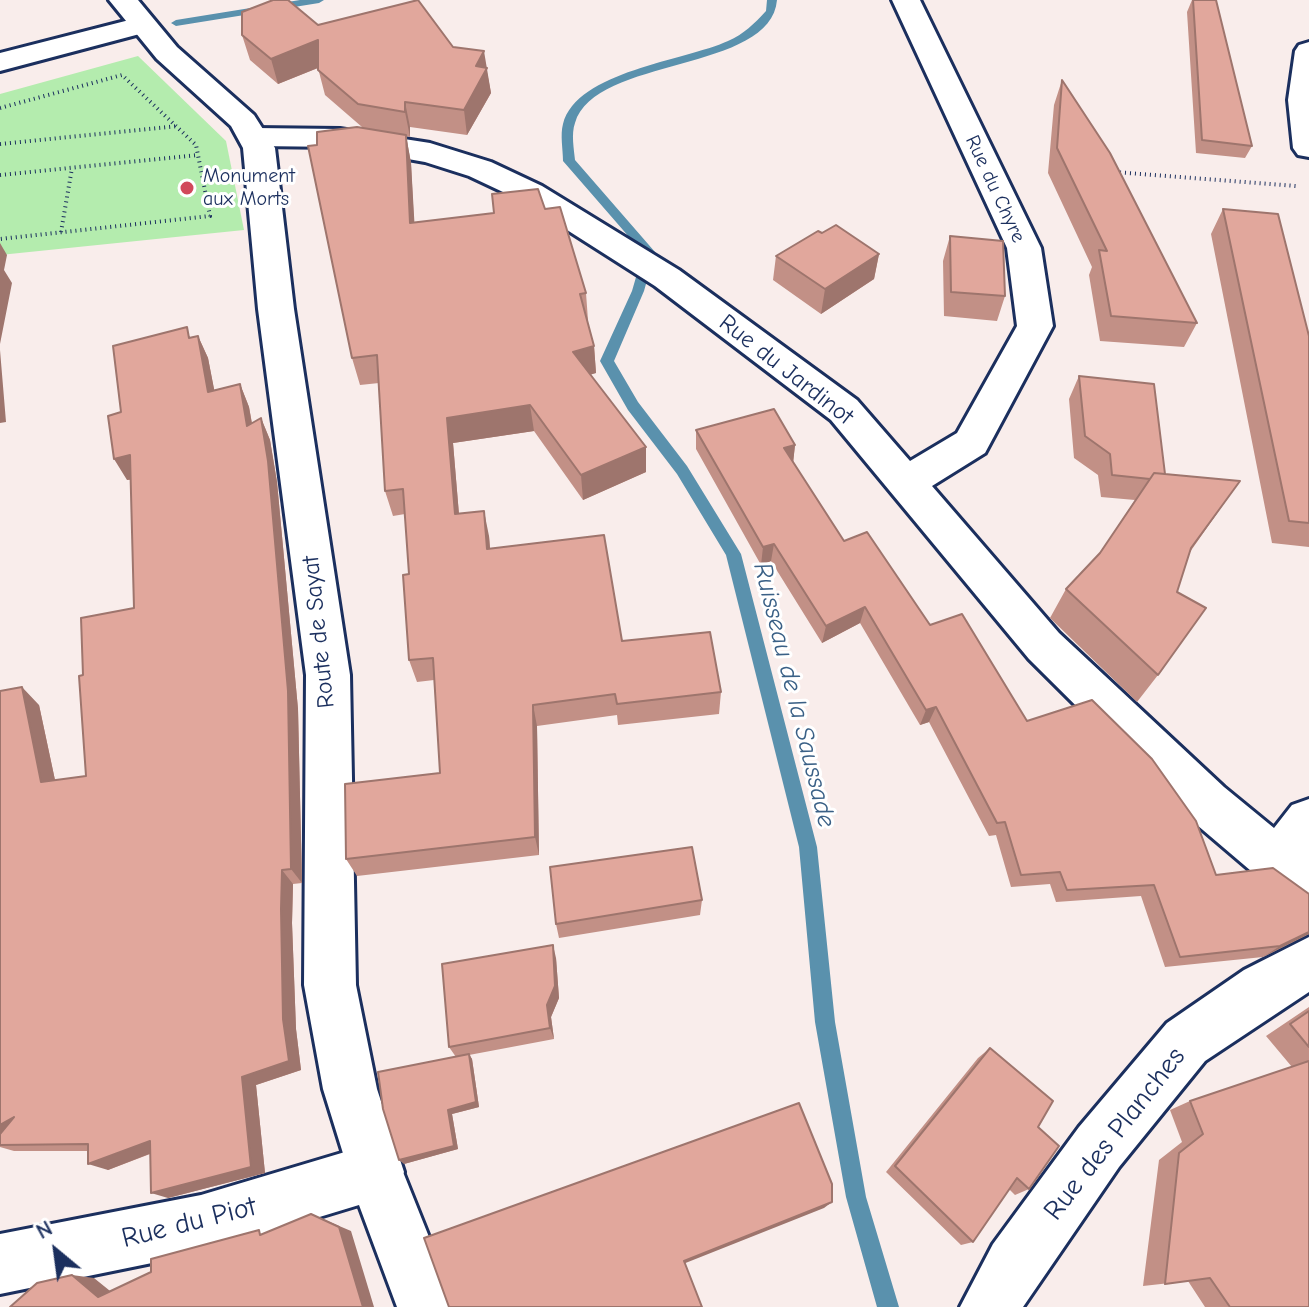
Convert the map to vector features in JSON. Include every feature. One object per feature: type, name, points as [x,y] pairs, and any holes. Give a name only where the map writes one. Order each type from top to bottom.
[{"type":"street","points":[[123,0],[167,53],[243,121],[255,137]]},
{"type":"street","name":"Rue du Chyre","points":[[906,0],[1024,248],[1035,326],[971,443],[906,482]]},
{"type":"street","points":[[0,62],[141,25]]},
{"type":"street","points":[[1307,63],[1303,126],[1309,148]]},
{"type":"street","name":"Rue du Jardinot","points":[[255,137],[340,138],[430,153],[480,169],[531,193],[667,278],[844,410],[1044,646],[1207,803],[1293,874]]},
{"type":"street","name":"Route de Sayat","points":[[255,137],[328,675],[330,985],[350,1089],[375,1172],[427,1307]]},
{"type":"street","points":[[1293,874],[1309,821]]},
{"type":"street","name":"Rue des Planches","points":[[990,1307],[1014,1265],[1099,1147],[1186,1042],[1263,989],[1309,963]]},
{"type":"street","name":"Rue du Piot","points":[[0,1264],[201,1224],[375,1172]]},
{"type":"path","points":[[0,108],[122,75],[196,145],[210,216],[0,239]]},
{"type":"path","points":[[0,144],[178,126]]},
{"type":"path","points":[[0,175],[198,155]]},
{"type":"path","points":[[61,232],[72,168]]},
{"type":"path","points":[[1115,172],[1309,187]]},
{"type":"green space","points":[[138,56],[226,141],[244,230],[0,255],[0,94]]},
{"type":"building","points":[[273,0],[288,0],[318,25],[418,0],[453,47],[484,51],[476,66],[487,68],[464,110],[405,102],[405,112],[358,104],[318,70],[318,40],[271,59],[242,35],[242,12]]},
{"type":"building","points":[[1193,0],[1216,0],[1252,146],[1202,140]]},
{"type":"building","points":[[1062,80],[1110,153],[1197,323],[1111,316],[1099,250],[1107,251],[1057,148]]},
{"type":"building","points":[[357,127],[406,135],[410,223],[494,213],[492,194],[538,189],[545,209],[560,207],[586,293],[580,294],[594,346],[573,352],[646,447],[581,475],[530,405],[447,418],[455,514],[484,511],[487,549],[604,535],[622,641],[710,632],[721,692],[617,704],[615,694],[533,705],[535,837],[346,859],[345,784],[440,773],[433,658],[409,660],[403,575],[409,574],[403,489],[385,491],[377,355],[352,358],[308,146],[317,145],[317,132]]},
{"type":"building","points":[[1223,209],[1278,214],[1309,336],[1309,523],[1289,521]]},
{"type":"building","points":[[836,225],[879,254],[825,289],[776,256],[818,231],[822,233]]},
{"type":"building","points":[[950,236],[1003,241],[1005,296],[951,292]]},
{"type":"building","points":[[187,327],[189,338],[198,336],[208,392],[240,384],[247,426],[261,418],[268,461],[288,691],[291,869],[282,870],[281,909],[283,1019],[289,1061],[242,1077],[251,1167],[151,1193],[150,1141],[88,1164],[88,1144],[0,1145],[0,1134],[14,1117],[0,1125],[0,691],[22,687],[41,782],[86,776],[79,676],[83,675],[81,618],[134,608],[130,455],[114,459],[108,416],[121,412],[113,346]]},
{"type":"building","points":[[1079,376],[1154,384],[1165,474],[1154,473],[1150,479],[1112,475],[1110,454],[1085,436]]},
{"type":"building","points":[[774,409],[795,445],[784,448],[844,541],[867,532],[930,625],[962,614],[1027,721],[1092,700],[1152,759],[1196,821],[1216,875],[1273,868],[1309,894],[1309,932],[1280,946],[1180,957],[1154,885],[1067,890],[1060,872],[1021,875],[1005,822],[997,823],[936,707],[926,710],[865,607],[826,626],[774,544],[763,547],[696,430]]},
{"type":"building","points":[[1154,473],[1240,481],[1191,548],[1177,592],[1206,608],[1158,675],[1066,589],[1100,553]]},
{"type":"building","points":[[692,847],[702,900],[556,924],[550,867]]},
{"type":"building","points":[[553,945],[555,986],[547,1005],[550,1028],[449,1047],[442,964]]},
{"type":"building","points":[[1309,1011],[1309,1047],[1290,1024]]},
{"type":"building","points":[[990,1048],[1053,1101],[1038,1127],[1059,1146],[1029,1189],[1017,1178],[973,1242],[895,1166]]},
{"type":"building","points":[[469,1054],[476,1102],[448,1110],[454,1146],[399,1160],[383,1109],[378,1072]]},
{"type":"building","points":[[1309,1061],[1309,1307],[1230,1307],[1210,1278],[1165,1284],[1179,1153],[1203,1134],[1190,1101]]},
{"type":"building","points":[[799,1103],[832,1184],[832,1202],[684,1261],[702,1307],[449,1307],[424,1238]]},
{"type":"building","points":[[311,1214],[339,1227],[363,1307],[10,1307],[37,1283],[72,1275],[98,1297],[151,1272],[151,1259],[259,1230],[260,1235]]},
{"type":"waterway","points":[[176,23],[319,0]]},
{"type":"waterway","name":"Ruisseau de la Saussade","points":[[772,0],[771,12],[758,27],[731,44],[621,80],[596,92],[578,106],[569,123],[569,161],[649,252],[638,291],[607,361],[633,406],[682,470],[733,554],[808,847],[825,1022],[856,1197],[888,1307]]},
{"type":"place","name":"Monument aux Morts","points":[[187,188]]}]
